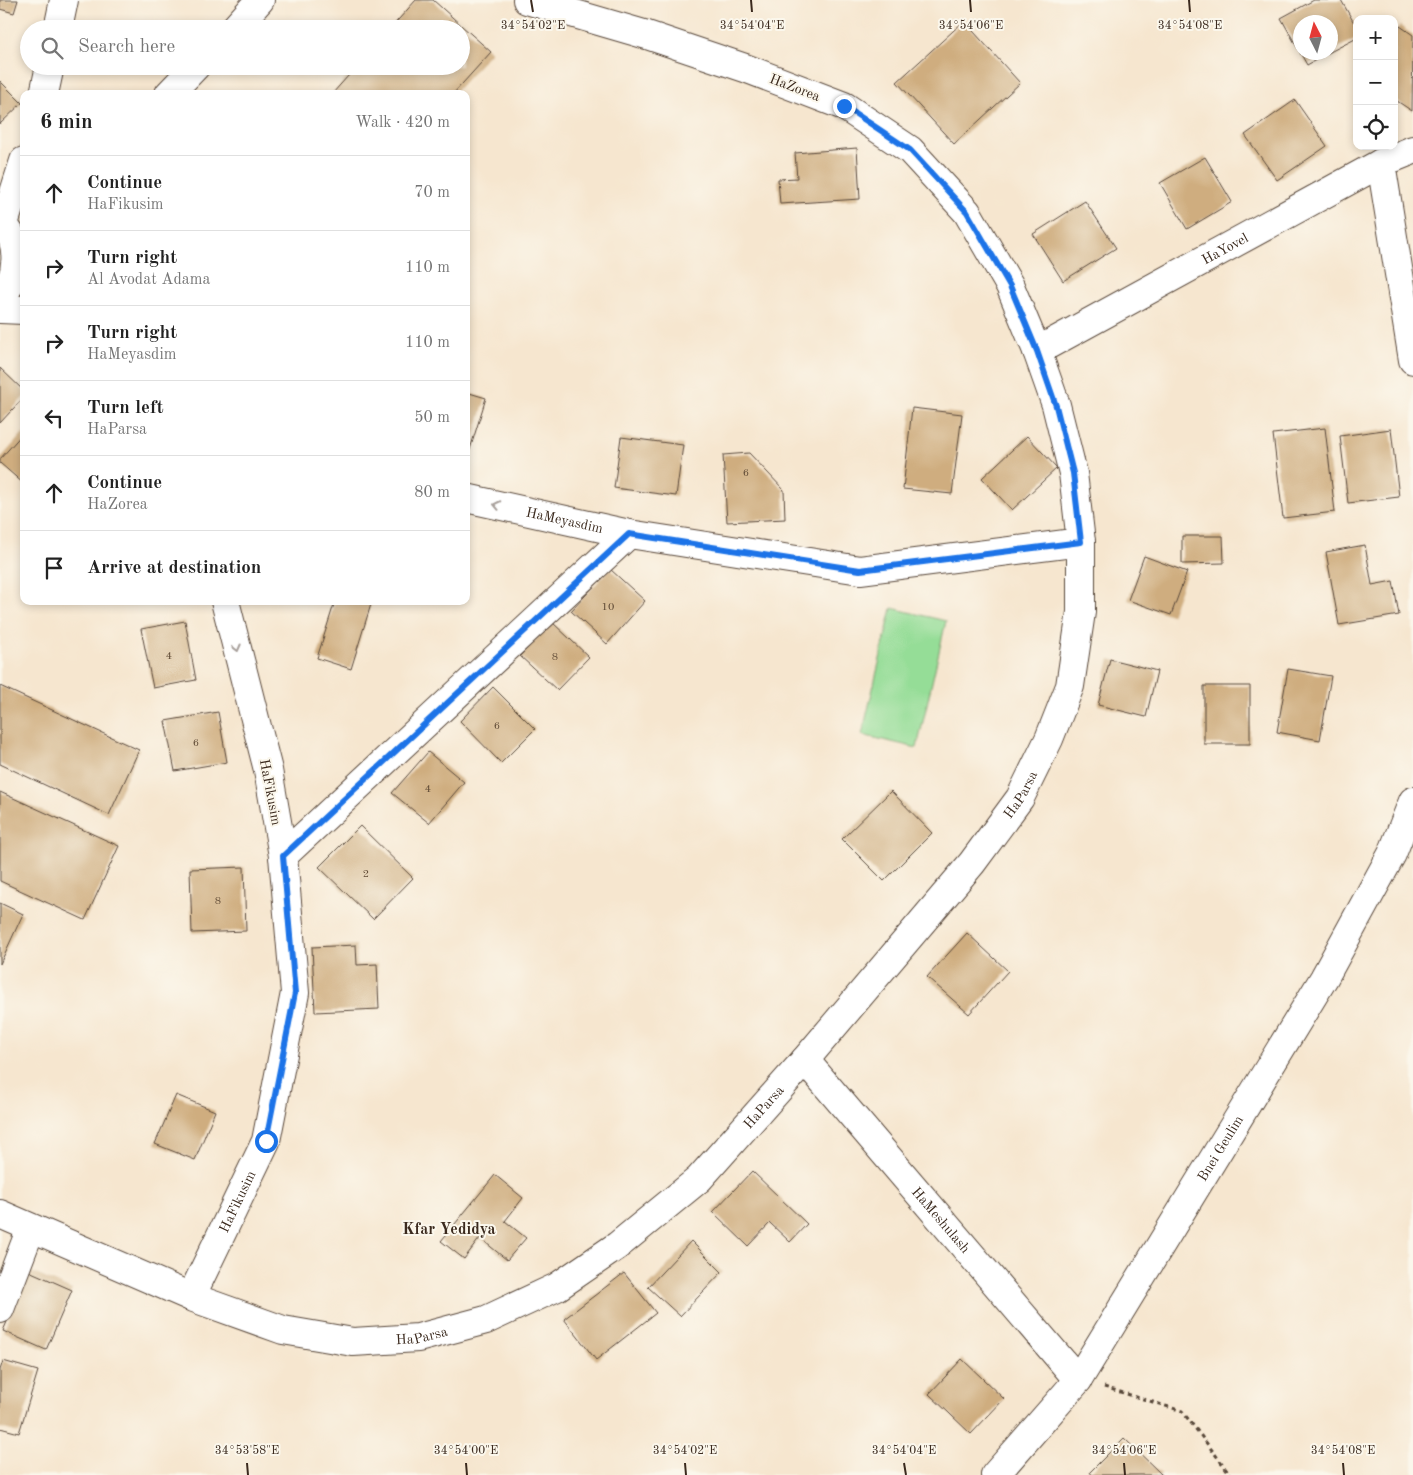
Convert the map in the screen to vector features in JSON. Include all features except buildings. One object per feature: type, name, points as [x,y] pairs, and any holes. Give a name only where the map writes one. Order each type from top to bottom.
[{"type":"street","points":[[60,20],[64,0]]},
{"type":"street","points":[[242,20],[260,0]]},
{"type":"street","name":"HaZorea","points":[[527,0],[647,35],[736,65],[844,106],[910,150],[967,212],[1010,286],[1037,351]]},
{"type":"street","points":[[45,90],[48,75]]},
{"type":"street","points":[[173,90],[187,75]]},
{"type":"street","name":"HaYovel","points":[[1037,351],[1381,164],[1413,150]]},
{"type":"street","points":[[1381,164],[1413,360]]},
{"type":"street","points":[[0,189],[20,167]]},
{"type":"street","points":[[0,298],[19,278],[16,252],[10,234],[2,223],[20,172]]},
{"type":"street","points":[[0,309],[20,310]]},
{"type":"street","name":"HaParsa","points":[[0,1214],[191,1297],[283,1330],[353,1342],[418,1338],[486,1320],[557,1287],[617,1246],[699,1179],[805,1060],[972,863],[1020,798],[1049,740],[1070,686],[1081,612],[1081,542],[1073,473],[1056,406],[1037,351]]},
{"type":"street","name":"HaMeyasdim","points":[[470,499],[629,534],[860,570],[1081,542]]},
{"type":"street","points":[[283,856],[629,534]]},
{"type":"street","name":"HaFikusim","points":[[191,1297],[266,1141],[295,993],[283,856],[268,770],[226,605]]},
{"type":"street","name":"Bnei Geulim","points":[[995,1475],[1078,1380],[1324,978],[1392,854],[1413,801]]},
{"type":"street","name":"HaMeshulash","points":[[805,1060],[1078,1380]]},
{"type":"street","points":[[0,1309],[31,1228]]},
{"type":"path","points":[[1078,1380],[1182,1411],[1231,1475]]},
{"type":"green space","points":[[892,608],[946,621],[917,748],[862,735]]},
{"type":"district","name":"Kfar Yedidya","points":[[449,1228]]},
{"type":"route","points":[[266,1141],[295,993],[283,856],[629,534],[860,570],[1081,542],[1073,473],[1056,406],[1037,351],[1010,286],[967,212],[910,150],[844,106]]}]
